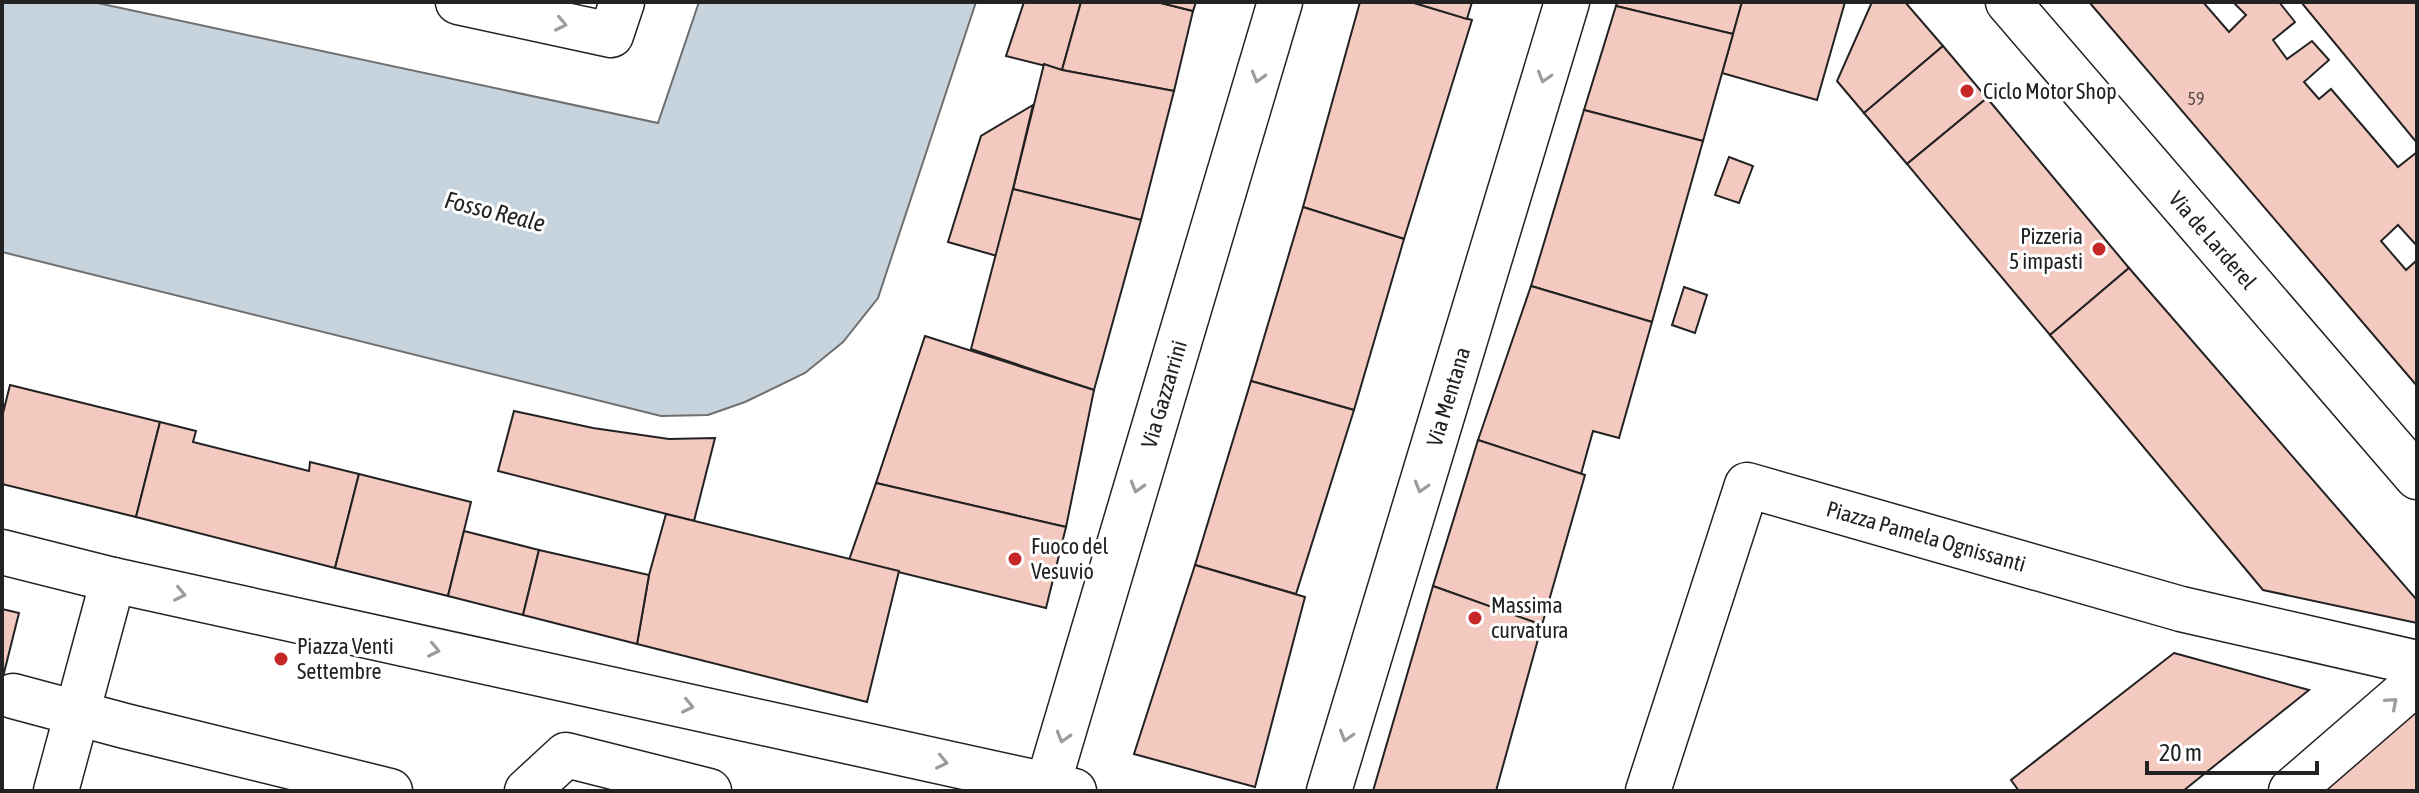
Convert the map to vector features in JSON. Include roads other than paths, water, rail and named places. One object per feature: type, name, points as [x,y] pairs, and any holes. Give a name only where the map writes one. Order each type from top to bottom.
[{"type":"street","points":[[458,2],[611,35],[622,2]]},
{"type":"street","name":"Via Gazzarrini","points":[[1056,789],[1280,2]]},
{"type":"street","name":"Via Mentana","points":[[1329,791],[1567,2]]},
{"type":"street","name":"Via de Larderel","points":[[2008,2],[2417,477]]},
{"type":"street","name":"Piazza Pamela Ognissanti","points":[[1648,791],[1747,485],[2181,609],[2417,663]]},
{"type":"street","points":[[2,552],[113,580],[1056,789]]},
{"type":"street","points":[[56,791],[113,580]]},
{"type":"street","points":[[2291,791],[2417,682]]},
{"type":"street","points":[[13,696],[390,791]]},
{"type":"street","points":[[527,791],[566,755],[709,791]]},
{"type":"water","name":"Fosso Reale","points":[[2,2],[93,2],[658,123],[699,2],[976,2],[878,298],[843,342],[805,373],[745,402],[708,415],[661,416],[2,252]]},
{"type":"place","name":"Ciclo Motor Shop","points":[[1967,91]]},
{"type":"place","name":"Pizzeria 5 impasti","points":[[2099,249]]},
{"type":"place","name":"Fuoco del Vesuvio","points":[[1015,559]]},
{"type":"place","name":"Massima curvatura","points":[[1475,618]]},
{"type":"place","name":"Piazza Venti Settembre","points":[[281,659]]}]
